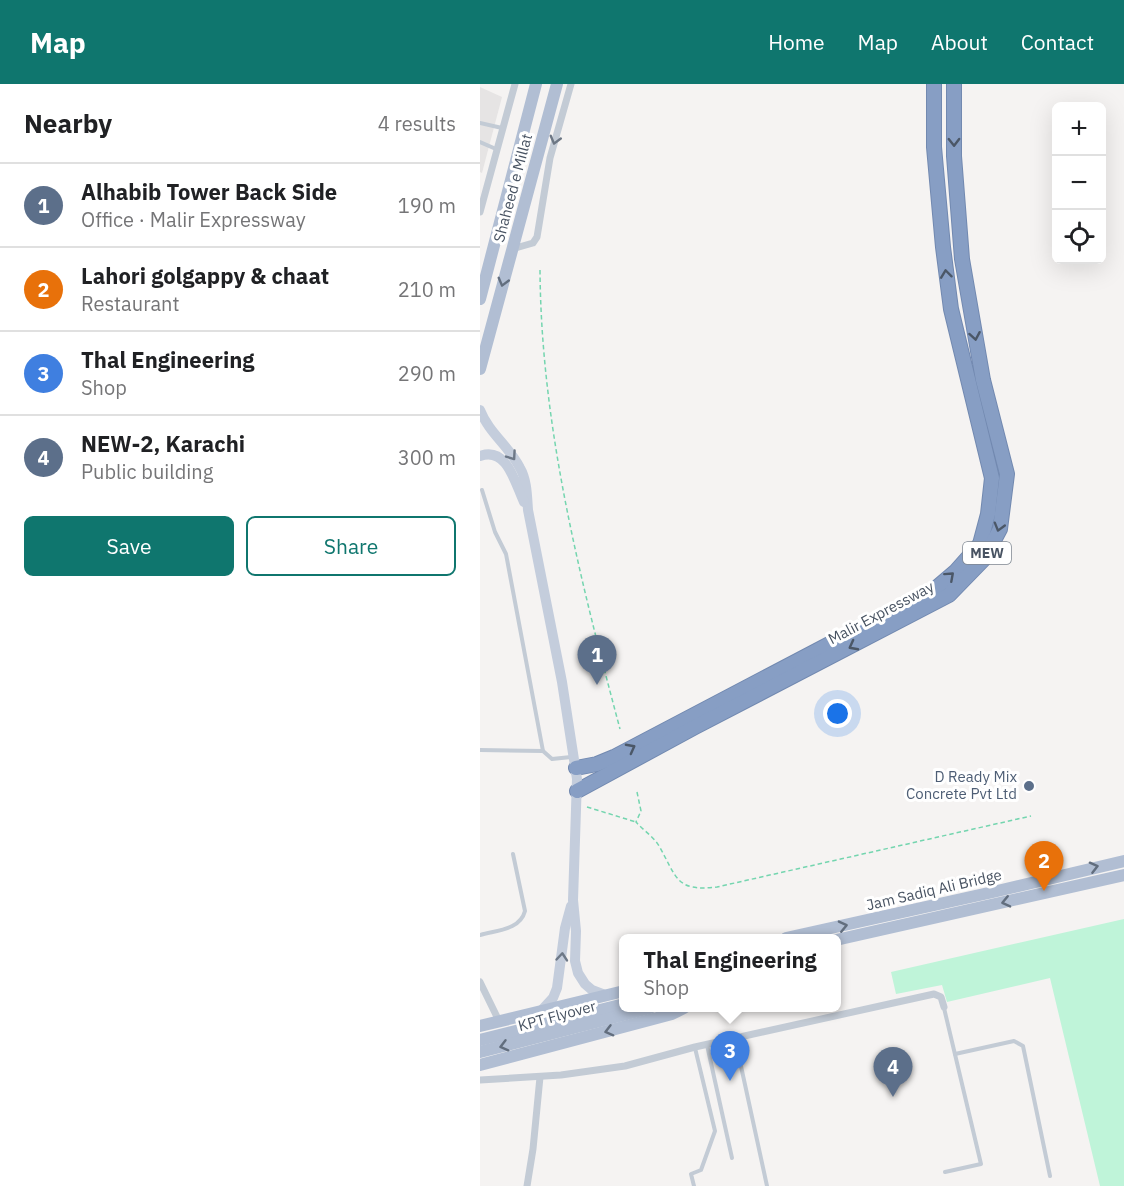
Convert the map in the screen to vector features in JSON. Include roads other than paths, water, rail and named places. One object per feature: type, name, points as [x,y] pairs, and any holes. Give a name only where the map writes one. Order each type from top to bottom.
[{"type":"highway","name":"Malir Expressway","points":[[576,762],[597,764],[614,757],[936,588],[956,571],[980,544],[988,514],[992,478],[951,309],[934,147],[934,84]]},
{"type":"highway","name":"Malir Expressway","points":[[577,798],[695,727],[949,595],[984,559],[1000,529],[1007,474],[983,380],[962,259],[954,156],[954,84]]},
{"type":"main road","name":"Shaheed e Millat","points":[[480,298],[536,84]]},
{"type":"main road","name":"Shaheed e Millat","points":[[480,369],[557,84]]},
{"type":"main road","name":"Jam Sadiq Ali Bridge","points":[[808,934],[1124,861]]},
{"type":"main road","name":"Jam Sadiq Ali Bridge","points":[[841,939],[1124,875]]},
{"type":"main road","points":[[480,1026],[619,992]]},
{"type":"main road","name":"KPT Flyover","points":[[480,1040],[619,1005]]},
{"type":"main road","name":"KPT Flyover","points":[[480,1052],[634,1012]]},
{"type":"main road","points":[[480,1065],[674,1012]]},
{"type":"street","points":[[480,212],[514,84]]},
{"type":"street","points":[[512,249],[533,243],[537,237],[550,158],[570,84]]},
{"type":"street","points":[[480,369],[480,380]]},
{"type":"street","points":[[480,410],[486,425],[511,453],[522,470],[576,762],[573,900],[576,931],[575,961],[578,973],[592,990],[605,995]]},
{"type":"street","points":[[480,456],[488,453],[496,454],[502,459],[510,470],[528,510]]},
{"type":"street","points":[[542,1010],[553,998],[557,988],[565,928],[573,900]]},
{"type":"street","points":[[480,982],[499,1021]]},
{"type":"street","points":[[480,1080],[540,1077],[625,1066],[695,1047],[934,994],[941,997],[944,1007]]},
{"type":"street","points":[[527,1186],[540,1077]]},
{"type":"lane","points":[[480,123],[502,128]]},
{"type":"lane","points":[[480,142],[497,149]]},
{"type":"lane","points":[[482,490],[495,532],[506,554],[543,751],[552,759],[576,762]]},
{"type":"lane","points":[[480,750],[543,751]]},
{"type":"lane","points":[[480,935],[518,925],[523,919],[525,911],[513,854]]},
{"type":"lane","points":[[944,1007],[981,1164],[945,1172]]},
{"type":"lane","points":[[955,1054],[1014,1041],[1023,1046],[1050,1176]]},
{"type":"lane","points":[[707,1045],[732,1158]]},
{"type":"lane","points":[[694,1186],[691,1174],[701,1170],[715,1131],[695,1047]]},
{"type":"lane","points":[[739,1058],[767,1186]]},
{"type":"place","name":"Alhabib Tower Back Side","points":[[597,685]]},
{"type":"place","name":"D Ready Mix Concrete Pvt Ltd","points":[[1029,786]]},
{"type":"place","name":"Lahori golgappy & chaat","points":[[1044,891]]},
{"type":"place","name":"Thal Engineering","points":[[730,1081]]},
{"type":"place","name":"NEW-2, Karachi","points":[[893,1097]]}]
